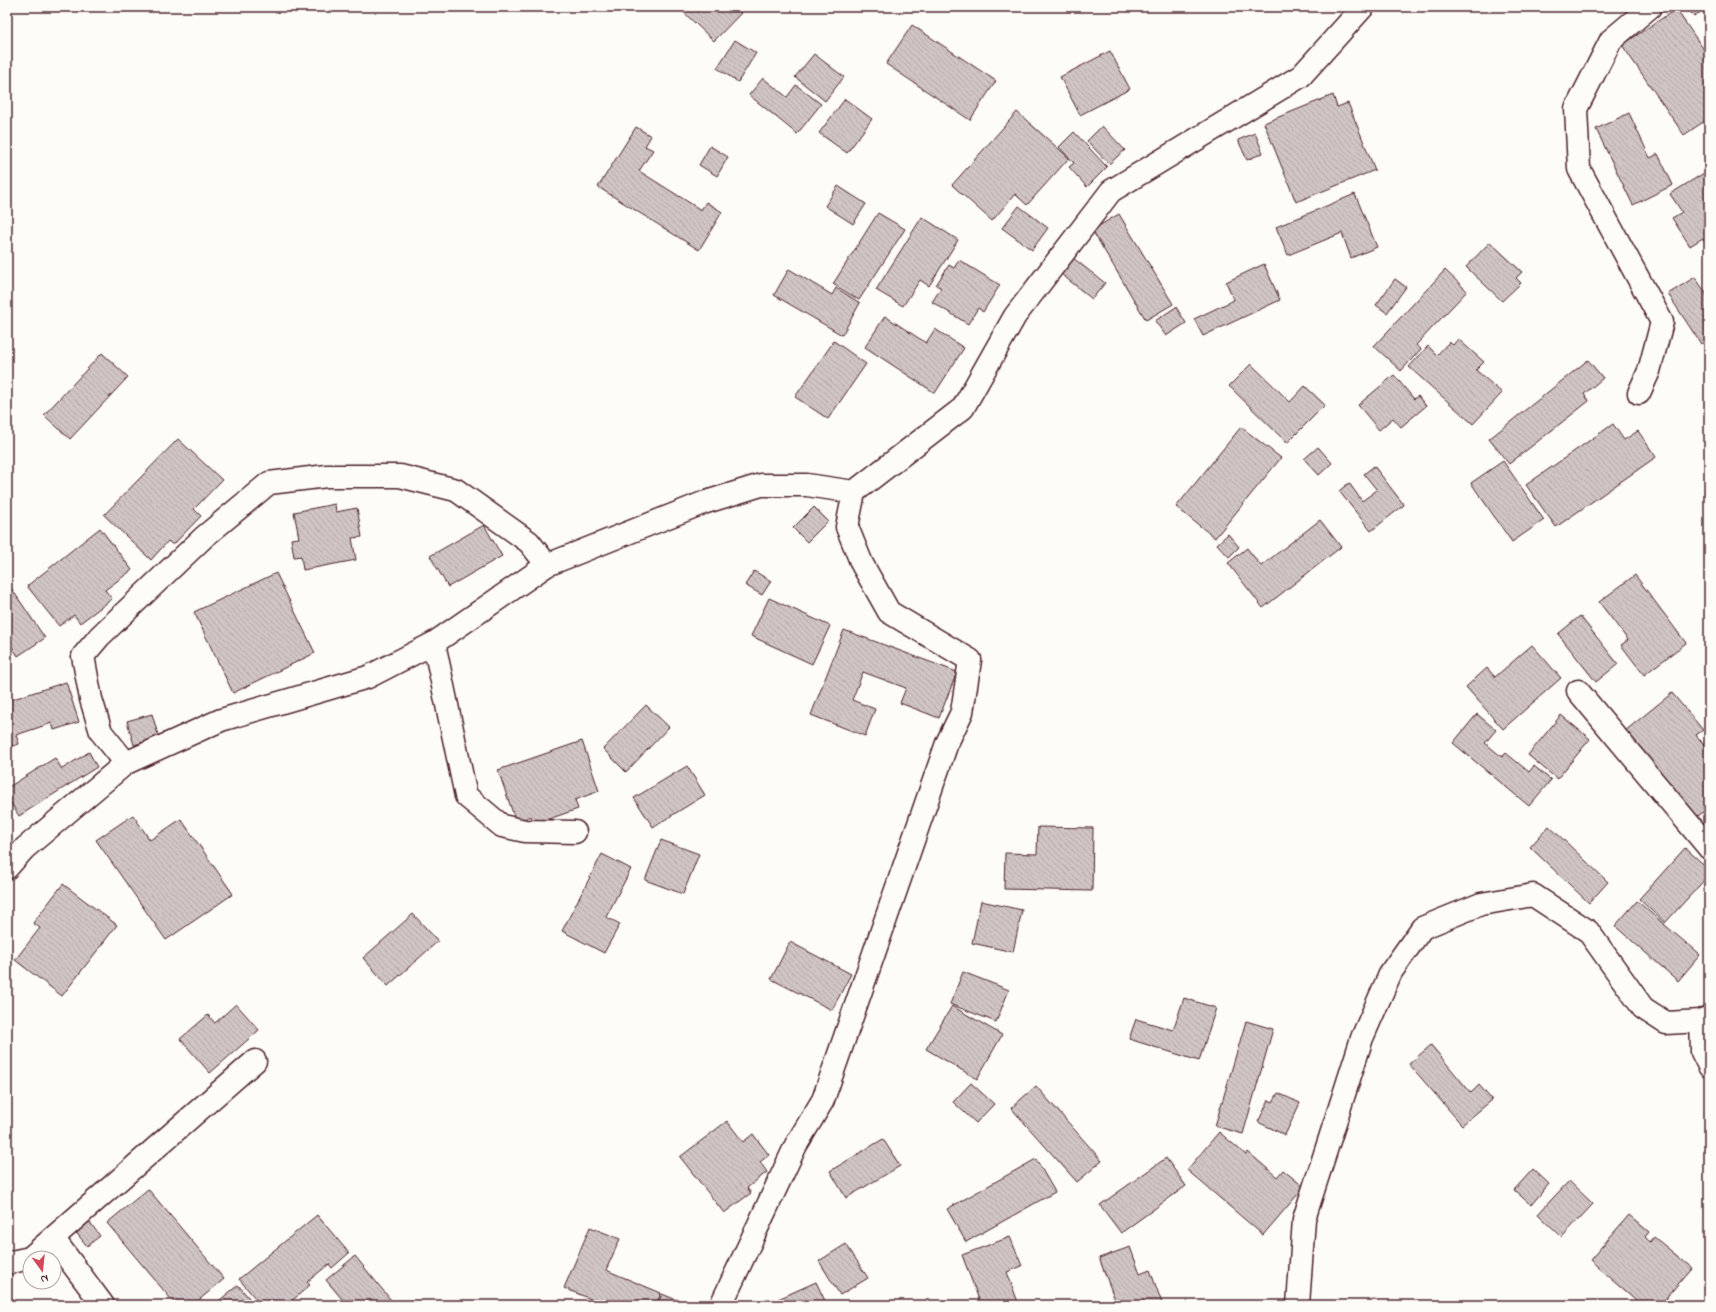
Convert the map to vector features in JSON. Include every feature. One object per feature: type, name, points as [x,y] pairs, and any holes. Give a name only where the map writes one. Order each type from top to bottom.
[{"type":"street","points":[[721,1305],[796,1145],[823,1100],[947,743],[962,712],[970,660],[889,612],[862,564],[848,527],[854,492],[963,408],[1015,316],[1111,191],[1301,76],[1363,7]]},
{"type":"street","points":[[1639,393],[1650,371],[1662,322],[1578,169],[1576,109],[1611,40],[1650,7]]},
{"type":"street","points":[[126,763],[101,732],[91,699],[83,656],[100,636],[204,537],[269,483],[327,476],[400,476],[456,490],[529,542],[547,565]]},
{"type":"street","points":[[7,868],[25,848],[126,763],[221,720],[368,677],[434,643],[547,565],[703,503],[762,485],[807,484],[854,492]]},
{"type":"street","points":[[434,643],[466,796],[502,826],[525,831],[575,832]]},
{"type":"street","points":[[1578,692],[1709,848]]},
{"type":"street","points":[[1298,1305],[1304,1219],[1362,1038],[1391,972],[1422,928],[1481,904],[1533,895],[1588,931],[1643,1008],[1666,1022],[1705,1019],[1702,1052],[1709,1066]]},
{"type":"street","points":[[39,1250],[254,1061]]},
{"type":"street","points":[[53,1238],[103,1305]]},
{"type":"street","points":[[7,1263],[22,1260]]},
{"type":"building","points":[[678,7],[735,7],[741,13],[714,41]]},
{"type":"building","points":[[1687,7],[1707,7],[1694,17]]},
{"type":"building","points":[[1676,9],[1709,57],[1709,118],[1684,135],[1622,45]]},
{"type":"building","points":[[912,25],[996,81],[970,120],[886,64]]},
{"type":"building","points":[[735,40],[756,53],[738,82],[717,68]]},
{"type":"building","points":[[1110,51],[1130,89],[1080,115],[1060,77]]},
{"type":"building","points":[[814,54],[844,77],[825,101],[795,77]]},
{"type":"building","points":[[763,78],[787,97],[796,85],[821,104],[797,134],[749,95]]},
{"type":"building","points":[[1333,95],[1337,107],[1348,103],[1375,170],[1296,202],[1264,123]]},
{"type":"building","points":[[845,99],[872,119],[847,153],[819,133]]},
{"type":"building","points":[[1017,112],[1069,158],[1027,205],[1015,194],[992,221],[952,185]]},
{"type":"building","points":[[1629,113],[1650,158],[1658,154],[1673,185],[1633,205],[1596,129]]},
{"type":"building","points":[[1102,126],[1125,150],[1109,164],[1087,141]]},
{"type":"building","points":[[636,127],[651,136],[645,146],[653,150],[639,171],[701,210],[706,202],[722,212],[699,250],[598,187]]},
{"type":"building","points":[[1074,132],[1107,167],[1087,187],[1069,167],[1074,163],[1059,147]]},
{"type":"building","points":[[1255,133],[1263,153],[1247,160],[1238,140]]},
{"type":"building","points":[[710,146],[728,157],[717,176],[699,165]]},
{"type":"building","points":[[1709,170],[1709,249],[1703,238],[1690,246],[1672,218],[1682,212],[1670,194]]},
{"type":"building","points":[[838,186],[866,204],[853,224],[825,206]]},
{"type":"building","points":[[1355,194],[1377,247],[1351,258],[1342,233],[1288,255],[1276,227]]},
{"type":"building","points":[[1019,206],[1048,228],[1032,250],[1002,228]]},
{"type":"building","points":[[878,213],[905,229],[859,300],[833,284]]},
{"type":"building","points":[[1119,214],[1173,304],[1146,320],[1092,230]]},
{"type":"building","points":[[922,217],[958,240],[929,286],[920,280],[903,306],[876,290]]},
{"type":"building","points":[[1490,242],[1522,272],[1516,278],[1521,283],[1502,301],[1466,267]]},
{"type":"building","points":[[1073,258],[1105,283],[1092,299],[1060,273]]},
{"type":"building","points":[[959,260],[1000,285],[983,312],[978,308],[968,324],[932,302],[941,288],[936,285],[949,265],[954,268]]},
{"type":"building","points":[[1264,264],[1280,300],[1203,336],[1194,319],[1234,300],[1226,282]]},
{"type":"building","points":[[789,269],[832,295],[836,288],[860,303],[842,335],[774,295]]},
{"type":"building","points":[[1445,270],[1467,291],[1416,345],[1421,349],[1401,371],[1374,346]]},
{"type":"building","points":[[1695,277],[1709,298],[1709,339],[1701,344],[1668,294]]},
{"type":"building","points":[[1395,279],[1406,287],[1387,313],[1376,305]]},
{"type":"building","points":[[1176,307],[1186,323],[1166,336],[1155,321]]},
{"type":"building","points":[[885,316],[926,343],[935,329],[964,348],[935,393],[865,347]]},
{"type":"building","points":[[1458,339],[1484,362],[1476,370],[1502,393],[1473,424],[1409,367],[1428,346],[1437,355],[1449,342],[1453,345]]},
{"type":"building","points":[[834,341],[866,364],[828,419],[795,397]]},
{"type":"building","points":[[102,353],[128,377],[70,439],[44,415]]},
{"type":"building","points":[[1588,360],[1603,378],[1584,394],[1589,401],[1509,464],[1489,439]]},
{"type":"building","points":[[1251,364],[1290,402],[1305,386],[1325,405],[1287,443],[1229,386]]},
{"type":"building","points":[[1394,375],[1414,399],[1418,396],[1426,406],[1401,427],[1393,418],[1379,430],[1358,405]]},
{"type":"building","points":[[1613,424],[1624,440],[1638,431],[1656,457],[1556,527],[1526,485]]},
{"type":"building","points":[[1241,427],[1281,458],[1215,538],[1176,507]]},
{"type":"building","points":[[178,439],[222,480],[194,509],[201,516],[173,545],[168,541],[151,560],[104,515]]},
{"type":"building","points":[[1318,447],[1332,463],[1319,475],[1304,459]]},
{"type":"building","points":[[1503,461],[1544,520],[1512,542],[1471,483]]},
{"type":"building","points":[[1374,466],[1404,505],[1371,531],[1339,491],[1349,483],[1362,501],[1377,490],[1364,474]]},
{"type":"building","points":[[335,504],[336,512],[357,508],[362,537],[352,538],[356,560],[303,570],[301,556],[294,557],[291,539],[299,538],[294,512]]},
{"type":"building","points":[[814,507],[828,521],[807,542],[793,528]]},
{"type":"building","points":[[1320,520],[1341,547],[1263,608],[1228,563],[1247,548],[1261,566]]},
{"type":"building","points":[[484,525],[502,556],[448,587],[430,556]]},
{"type":"building","points":[[100,528],[132,570],[105,590],[112,599],[80,623],[74,615],[59,626],[27,586]]},
{"type":"building","points":[[1228,534],[1239,547],[1229,557],[1217,544]]},
{"type":"building","points":[[754,571],[771,581],[762,595],[745,585]]},
{"type":"building","points":[[276,573],[315,653],[233,693],[194,612]]},
{"type":"building","points":[[1635,575],[1686,643],[1644,675],[1621,645],[1628,640],[1599,602]]},
{"type":"building","points":[[7,582],[45,638],[18,656],[7,639]]},
{"type":"building","points":[[769,598],[830,626],[812,664],[751,636]]},
{"type":"building","points":[[1580,616],[1618,664],[1596,682],[1558,634]]},
{"type":"building","points":[[844,630],[957,672],[939,718],[900,703],[906,688],[863,672],[852,700],[875,709],[865,736],[811,715]]},
{"type":"building","points":[[1532,645],[1561,678],[1503,729],[1466,687],[1487,668],[1495,677]]},
{"type":"building","points":[[66,682],[79,722],[54,730],[52,723],[16,735],[19,744],[7,748],[7,701]]},
{"type":"building","points":[[1672,693],[1703,730],[1696,735],[1709,751],[1709,791],[1706,793],[1709,796],[1709,808],[1695,818],[1625,731]]},
{"type":"building","points":[[646,705],[669,727],[626,772],[603,749]]},
{"type":"building","points":[[152,714],[159,738],[134,745],[127,721]]},
{"type":"building","points":[[1477,714],[1496,730],[1485,743],[1502,757],[1506,753],[1529,772],[1534,766],[1551,780],[1529,806],[1453,743]]},
{"type":"building","points":[[1561,715],[1590,739],[1557,779],[1528,755]]},
{"type":"building","points":[[582,741],[599,791],[575,800],[578,809],[534,824],[531,816],[516,822],[498,770]]},
{"type":"building","points":[[89,752],[97,767],[19,816],[7,797],[7,788],[55,758],[62,769]]},
{"type":"building","points":[[687,766],[705,795],[653,827],[634,798]]},
{"type":"building","points":[[133,815],[150,840],[181,819],[233,894],[166,940],[96,840]]},
{"type":"building","points":[[1549,826],[1608,882],[1589,903],[1530,847]]},
{"type":"building","points":[[1038,827],[1093,828],[1092,891],[1004,889],[1005,853],[1037,854]]},
{"type":"building","points":[[661,840],[699,854],[683,894],[645,880]]},
{"type":"building","points":[[1685,848],[1709,869],[1709,875],[1665,923],[1639,899]]},
{"type":"building","points":[[602,854],[631,869],[606,917],[620,924],[604,953],[562,931]]},
{"type":"building","points":[[63,884],[117,925],[62,996],[15,960],[40,928],[33,923]]},
{"type":"building","points":[[981,901],[1022,910],[1013,952],[972,943]]},
{"type":"building","points":[[1637,901],[1700,955],[1678,981],[1615,926]]},
{"type":"building","points":[[413,914],[438,941],[388,986],[363,958]]},
{"type":"building","points":[[790,942],[851,974],[832,1010],[771,979]]},
{"type":"building","points":[[963,972],[1009,990],[996,1022],[950,1004]]},
{"type":"building","points":[[1184,998],[1216,1008],[1199,1061],[1129,1039],[1136,1019],[1173,1030]]},
{"type":"building","points":[[236,1004],[259,1030],[210,1073],[180,1039],[208,1015],[215,1023]]},
{"type":"building","points":[[952,1006],[1002,1035],[977,1079],[926,1049]]},
{"type":"building","points":[[1246,1021],[1273,1029],[1243,1134],[1215,1126]]},
{"type":"building","points":[[1431,1045],[1471,1093],[1479,1085],[1492,1100],[1462,1125],[1409,1064]]},
{"type":"building","points":[[971,1083],[994,1104],[976,1123],[953,1102]]},
{"type":"building","points":[[1036,1086],[1102,1161],[1077,1182],[1011,1108]]},
{"type":"building","points":[[1278,1093],[1300,1103],[1285,1135],[1258,1122],[1269,1100],[1273,1102]]},
{"type":"building","points":[[727,1121],[743,1142],[753,1134],[769,1155],[760,1162],[767,1172],[747,1188],[751,1193],[724,1213],[680,1157]]},
{"type":"building","points":[[1219,1132],[1246,1155],[1248,1152],[1277,1177],[1283,1170],[1304,1187],[1263,1235],[1187,1170]]},
{"type":"building","points":[[883,1139],[900,1166],[846,1198],[830,1171]]},
{"type":"building","points":[[1166,1158],[1186,1186],[1121,1233],[1100,1205]]},
{"type":"building","points":[[1036,1159],[1055,1192],[966,1242],[947,1209]]},
{"type":"building","points":[[1533,1169],[1549,1184],[1531,1205],[1514,1190]]},
{"type":"building","points":[[1569,1181],[1593,1204],[1562,1237],[1538,1214]]},
{"type":"building","points":[[148,1189],[224,1279],[193,1305],[176,1305],[107,1223]]},
{"type":"building","points":[[317,1215],[349,1253],[332,1268],[329,1264],[307,1282],[310,1285],[287,1305],[283,1301],[278,1305],[261,1305],[239,1279]]},
{"type":"building","points":[[1629,1215],[1649,1232],[1645,1237],[1650,1242],[1654,1237],[1692,1268],[1660,1305],[1642,1305],[1590,1260]]},
{"type":"building","points":[[89,1221],[100,1236],[87,1246],[75,1231]]},
{"type":"building","points":[[590,1227],[620,1239],[606,1270],[661,1293],[656,1305],[605,1305],[564,1288]]},
{"type":"building","points":[[1010,1237],[1022,1266],[1007,1272],[1019,1305],[981,1305],[962,1255]]},
{"type":"building","points":[[846,1244],[868,1278],[840,1295],[819,1261]]},
{"type":"building","points":[[1130,1247],[1140,1274],[1150,1270],[1162,1303],[1156,1305],[1117,1305],[1099,1258]]},
{"type":"building","points":[[355,1256],[395,1305],[347,1305],[326,1280]]},
{"type":"building","points":[[816,1282],[827,1305],[778,1305],[776,1300]]},
{"type":"building","points":[[238,1285],[255,1305],[214,1305]]},
{"type":"building","points":[[662,1294],[689,1305],[657,1305]]}]
